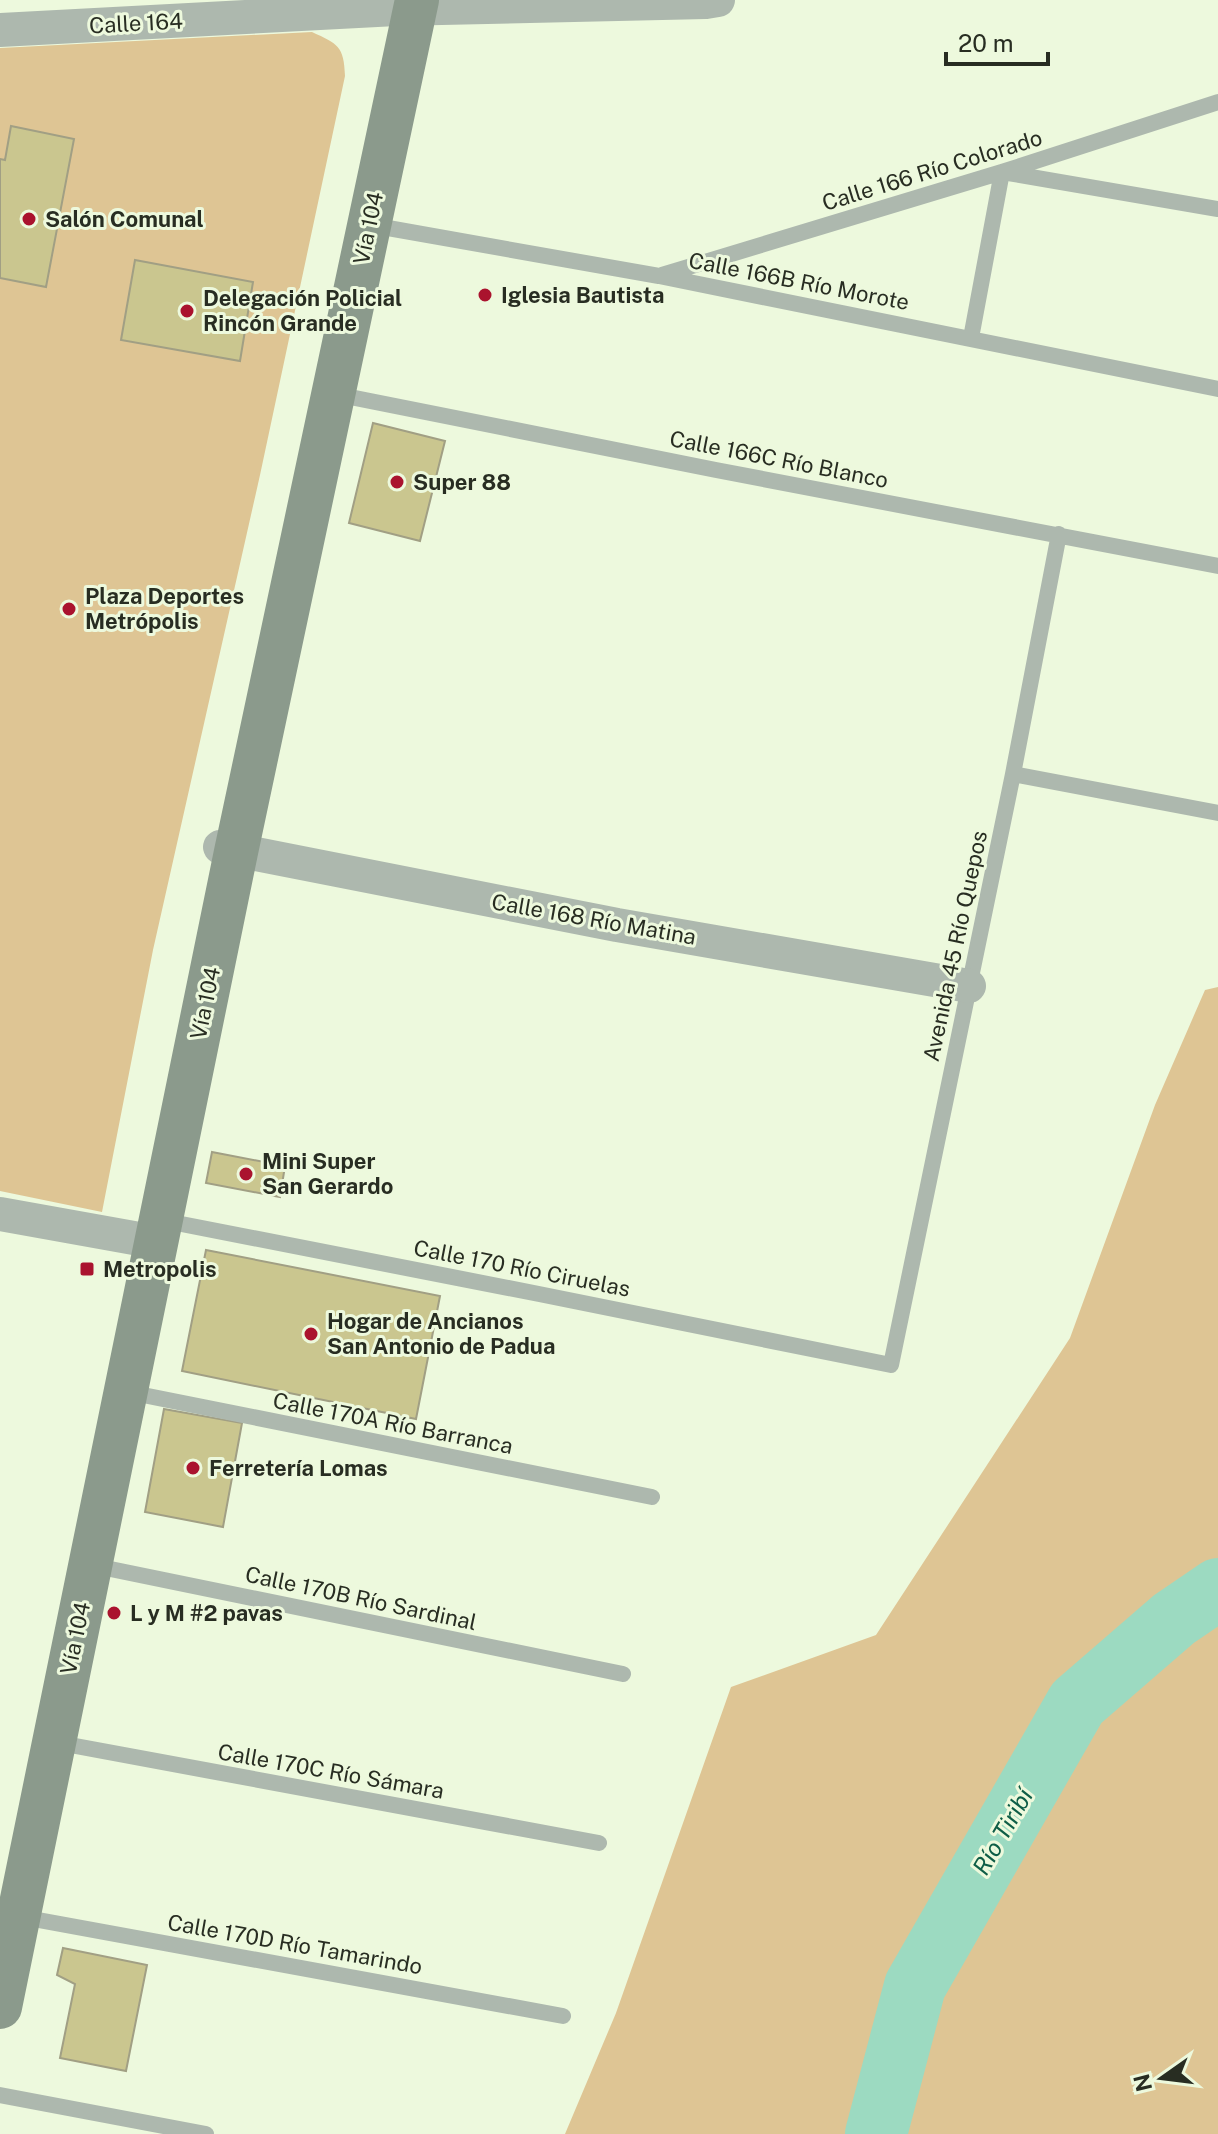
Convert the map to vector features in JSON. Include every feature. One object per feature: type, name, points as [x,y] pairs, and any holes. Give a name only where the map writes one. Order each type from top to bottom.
[{"type":"main road","name":"Vía 104","points":[[228,849],[369,224],[406,5]]},
{"type":"main road","name":"Vía 104","points":[[0,2007],[9,1919],[228,849],[406,5]]},
{"type":"main road","name":"Vía 104","points":[[9,1919],[54,1742],[126,1392],[150,1229]]},
{"type":"street","name":"Calle 164","points":[[0,30],[406,5],[718,0]]},
{"type":"street","name":"Calle 168 Río Matina","points":[[228,849],[617,925],[969,986]]},
{"type":"street","points":[[0,1214],[150,1229]]},
{"type":"lane","name":"Calle 166 Río Colorado","points":[[659,276],[1002,172],[1218,102]]},
{"type":"lane","points":[[971,338],[1002,172],[1218,209]]},
{"type":"lane","name":"Calle 166B Río Morote","points":[[369,224],[659,276],[1218,389]]},
{"type":"lane","name":"Calle 166C Río Blanco","points":[[333,393],[1218,566]]},
{"type":"lane","name":"Avenida 45 Río Quepos","points":[[891,1365],[1013,774],[1059,534]]},
{"type":"lane","points":[[1013,774],[1218,813]]},
{"type":"lane","name":"Calle 170 Río Ciruelas","points":[[150,1229],[539,1294],[891,1365]]},
{"type":"lane","name":"Calle 170A Río Barranca","points":[[126,1392],[652,1497]]},
{"type":"lane","name":"Calle 170B Río Sardinal","points":[[90,1565],[623,1674]]},
{"type":"lane","name":"Calle 170C Río Sámara","points":[[54,1742],[599,1843]]},
{"type":"lane","name":"Calle 170D Río Tamarindo","points":[[9,1919],[563,2016]]},
{"type":"lane","points":[[0,2095],[206,2134]]},
{"type":"shaded area","points":[[312,32],[338,47],[345,76],[260,475],[153,950],[102,1212],[0,1191],[0,48]]},
{"type":"shaded area","points":[[1218,987],[1218,2134],[565,2134],[616,2013],[731,1687],[876,1635],[1070,1338],[1155,1105],[1205,990]]},
{"type":"building","name":"Salón Comunal","points":[[11,126],[74,139],[46,287],[0,278],[0,159],[5,160]]},
{"type":"building","name":"Delegación Policial Rincón Grande","points":[[135,260],[253,282],[240,361],[121,340]]},
{"type":"building","name":"Super 88","points":[[373,423],[445,441],[420,541],[349,523]]},
{"type":"building","name":"Mini Super San Gerardo","points":[[212,1152],[285,1166],[280,1197],[206,1183]]},
{"type":"building","name":"Hogar de Ancianos San Antonio de Padua","points":[[206,1250],[440,1296],[416,1419],[182,1371]]},
{"type":"building","name":"Ferretería Lomas","points":[[164,1409],[242,1423],[223,1527],[145,1512]]},
{"type":"building","points":[[63,1948],[147,1965],[126,2071],[60,2058],[75,1984],[57,1975]]},
{"type":"waterway","name":"Río Tiribí","points":[[876,2134],[915,1986],[1077,1703],[1174,1619],[1218,1589]]},
{"type":"place","name":"Salón Comunal","points":[[29,219]]},
{"type":"place","name":"Iglesia Bautista","points":[[485,295]]},
{"type":"place","name":"Delegación Policial Rincón Grande","points":[[187,311]]},
{"type":"place","name":"Super 88","points":[[397,482]]},
{"type":"place","name":"Plaza Deportes Metrópolis","points":[[69,609]]},
{"type":"place","name":"Mini Super San Gerardo","points":[[246,1174]]},
{"type":"place","name":"Metropolis","points":[[87,1269]]},
{"type":"place","name":"Hogar de Ancianos San Antonio de Padua","points":[[311,1334]]},
{"type":"place","name":"Ferretería Lomas","points":[[193,1468]]},
{"type":"place","name":"L y M #2 pavas","points":[[114,1613]]}]
